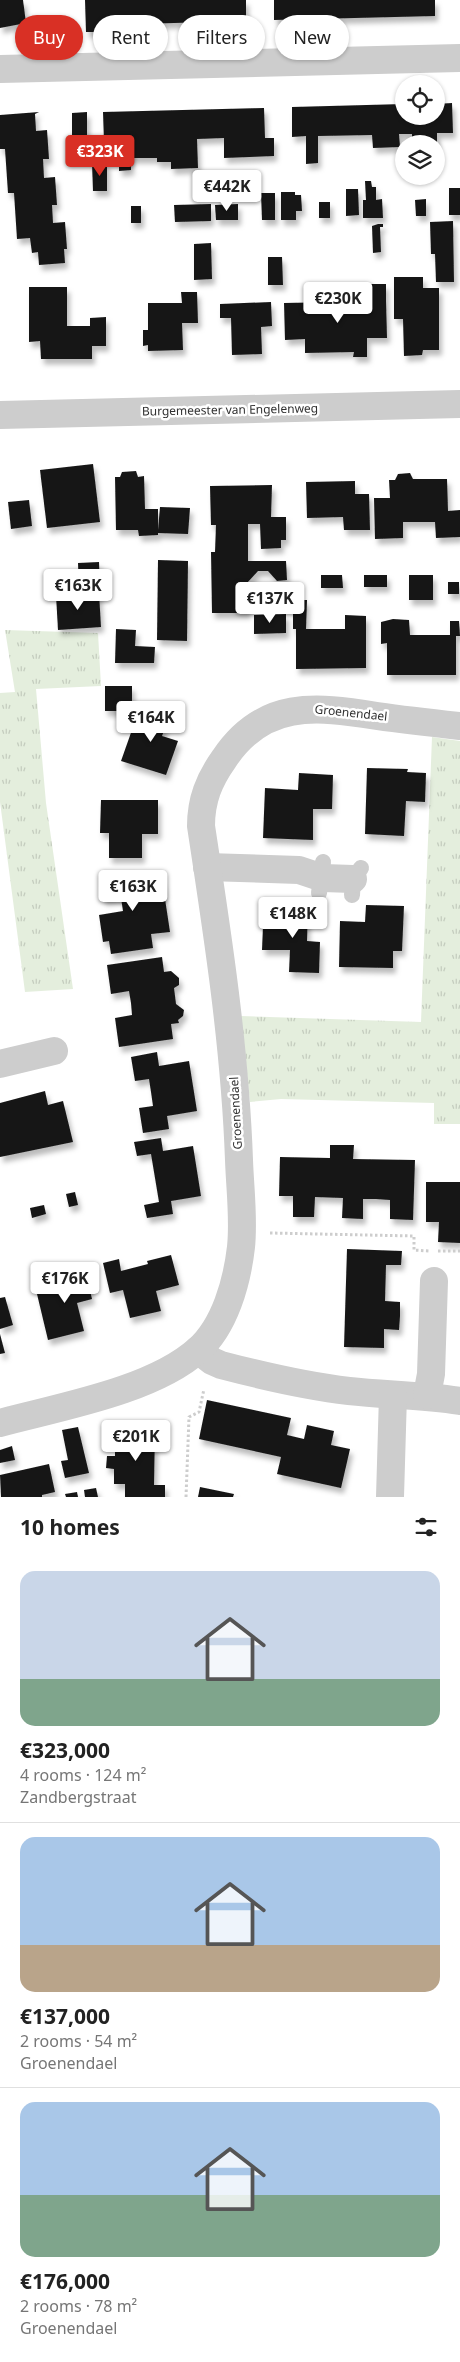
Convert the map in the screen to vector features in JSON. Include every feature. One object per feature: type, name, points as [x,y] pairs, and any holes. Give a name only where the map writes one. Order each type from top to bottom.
[{"type":"street","points":[[0,69],[460,58]]},
{"type":"street","name":"Burgemeester van Engelenweg","points":[[0,415],[460,404]]},
{"type":"street","name":"Groenendael","points":[[0,1422],[125,1388],[170,1368],[207,1356],[216,1327],[228,1302],[241,1246],[234,1078],[201,826],[205,792],[219,765],[234,744],[257,724],[283,713],[311,708],[460,726]]},
{"type":"street","points":[[207,867],[298,870],[322,878],[355,881]]},
{"type":"street","points":[[0,1064],[54,1051]]},
{"type":"street","points":[[427,1395],[431,1374],[434,1282]]},
{"type":"street","points":[[207,1356],[301,1383],[393,1395],[427,1395],[460,1401]]},
{"type":"street","points":[[390,1497],[393,1395]]},
{"type":"path","points":[[261,1232],[414,1236],[414,1250],[460,1252]]},
{"type":"path","points":[[186,1497],[189,1418],[199,1412],[207,1375],[207,1356]]},
{"type":"green space","points":[[5,630],[98,633],[101,686],[36,689],[46,803],[73,989],[25,992],[0,802],[0,693],[15,692]]},
{"type":"green space","points":[[432,737],[460,741],[460,1124],[434,1124],[434,1103],[281,1099],[250,1102],[241,1016],[421,1022]]},
{"type":"building","points":[[0,0],[23,0],[25,15],[15,15],[15,25],[0,28]]},
{"type":"building","points":[[85,0],[246,0],[246,15],[178,15],[178,23],[168,23],[168,15],[93,15],[93,32],[86,32]]},
{"type":"building","points":[[274,0],[435,0],[435,16],[349,18],[349,15],[275,15],[274,20]]},
{"type":"building","points":[[445,103],[452,103],[453,133],[437,133],[437,135],[399,134],[395,135],[395,147],[373,148],[372,135],[318,136],[318,163],[306,164],[306,136],[292,137],[292,107],[395,104],[395,125],[445,125]]},
{"type":"building","points":[[264,108],[265,138],[274,138],[274,156],[224,158],[224,138],[197,139],[198,168],[171,169],[171,162],[157,162],[157,158],[131,158],[131,170],[119,171],[119,141],[104,142],[103,112]]},
{"type":"building","points":[[39,112],[35,114],[36,131],[47,130],[49,159],[43,159],[44,178],[55,177],[57,205],[52,205],[53,223],[65,222],[67,249],[64,249],[65,263],[39,265],[38,252],[32,253],[30,238],[17,239],[14,193],[8,193],[5,149],[0,149],[0,115]]},
{"type":"building","points":[[87,112],[87,157],[72,157],[72,113]]},
{"type":"building","points":[[92,163],[107,163],[107,191],[93,191]]},
{"type":"building","points":[[365,181],[371,181],[372,187],[376,187],[376,200],[382,199],[383,218],[363,218],[363,200],[366,200]]},
{"type":"building","points":[[449,188],[460,188],[460,215],[449,215]]},
{"type":"building","points":[[346,189],[358,189],[359,215],[346,216]]},
{"type":"building","points":[[281,192],[295,192],[295,195],[301,195],[302,211],[296,211],[296,220],[281,220]]},
{"type":"building","points":[[261,193],[275,193],[275,220],[262,220]]},
{"type":"building","points":[[426,199],[426,216],[416,216],[415,200]]},
{"type":"building","points":[[319,202],[330,202],[330,218],[319,218]]},
{"type":"building","points":[[211,204],[211,221],[175,222],[174,205]]},
{"type":"building","points":[[238,204],[238,220],[216,220],[215,205]]},
{"type":"building","points":[[131,206],[141,206],[141,223],[131,223]]},
{"type":"building","points":[[453,221],[454,282],[436,282],[435,254],[431,254],[430,222]]},
{"type":"building","points":[[383,224],[383,227],[380,227],[381,252],[373,253],[372,226]]},
{"type":"building","points":[[211,243],[212,279],[194,280],[194,244]]},
{"type":"building","points":[[268,257],[282,257],[283,285],[268,285]]},
{"type":"building","points":[[394,277],[423,277],[423,288],[439,288],[439,350],[423,350],[422,355],[404,356],[403,319],[394,319]]},
{"type":"building","points":[[366,284],[386,284],[387,338],[367,338],[367,357],[353,357],[354,352],[305,353],[305,339],[285,340],[284,303],[335,302],[335,314],[361,313],[361,302],[367,302]]},
{"type":"building","points":[[29,287],[67,287],[67,326],[90,326],[90,318],[106,317],[106,346],[92,346],[92,359],[41,359],[40,341],[29,342]]},
{"type":"building","points":[[181,292],[197,292],[198,323],[182,323],[183,350],[148,351],[148,345],[143,346],[143,330],[148,330],[148,303],[182,303]]},
{"type":"building","points":[[271,302],[272,326],[261,327],[262,354],[232,355],[231,318],[220,318],[220,304]]},
{"type":"building","points":[[93,464],[100,522],[47,528],[40,470]]},
{"type":"building","points":[[136,471],[138,477],[144,476],[145,509],[158,509],[158,530],[160,507],[190,508],[188,534],[158,533],[158,535],[139,536],[138,530],[116,530],[115,477],[120,477],[122,472]]},
{"type":"building","points":[[410,473],[413,479],[447,479],[448,511],[460,510],[460,537],[436,538],[435,522],[403,522],[403,538],[375,539],[374,498],[390,498],[389,480],[395,480],[398,474]]},
{"type":"building","points":[[355,481],[355,494],[369,494],[370,530],[344,530],[343,517],[307,518],[306,482]]},
{"type":"building","points":[[272,485],[271,517],[286,517],[286,540],[281,540],[281,548],[261,549],[260,524],[248,524],[248,561],[286,561],[287,580],[277,581],[268,571],[258,571],[247,583],[248,613],[212,613],[211,552],[215,552],[216,525],[211,525],[210,486]]},
{"type":"building","points":[[29,500],[32,526],[11,529],[8,502]]},
{"type":"building","points":[[158,560],[188,561],[187,641],[157,640]]},
{"type":"building","points":[[99,562],[100,590],[79,591],[78,563]]},
{"type":"building","points":[[321,575],[342,575],[343,588],[321,588]]},
{"type":"building","points":[[364,575],[387,575],[387,587],[364,587]]},
{"type":"building","points":[[409,575],[433,575],[433,600],[409,600]]},
{"type":"building","points":[[448,582],[459,582],[459,594],[448,594]]},
{"type":"building","points":[[99,593],[101,627],[58,630],[56,595]]},
{"type":"building","points":[[293,600],[307,600],[306,629],[345,629],[345,615],[366,616],[366,668],[296,669],[296,629],[293,629]]},
{"type":"building","points":[[286,614],[286,633],[254,634],[254,615]]},
{"type":"building","points":[[393,619],[409,620],[410,635],[450,635],[450,621],[459,621],[460,636],[456,636],[456,675],[387,675],[387,643],[381,644],[381,622]]},
{"type":"building","points":[[116,629],[136,630],[135,646],[155,647],[154,663],[115,663]]},
{"type":"building","points":[[105,686],[132,686],[132,711],[105,711]]},
{"type":"building","points":[[145,706],[170,714],[162,736],[178,741],[166,775],[121,761],[133,727],[137,729]]},
{"type":"building","points":[[367,768],[408,769],[407,772],[426,773],[425,802],[406,801],[404,836],[365,834]]},
{"type":"building","points":[[299,773],[333,775],[332,809],[313,809],[313,840],[263,838],[265,788],[298,790]]},
{"type":"building","points":[[101,800],[158,800],[158,834],[142,834],[142,858],[109,858],[109,833],[100,833]]},
{"type":"building","points":[[131,870],[133,883],[162,879],[170,932],[151,934],[153,948],[111,954],[109,941],[103,942],[99,915],[123,911],[121,898],[103,900],[99,875]]},
{"type":"building","points":[[366,905],[404,906],[402,951],[393,951],[393,968],[339,967],[340,921],[365,922]]},
{"type":"building","points":[[273,906],[308,907],[307,941],[320,942],[319,973],[289,972],[290,950],[262,950],[263,926],[272,926]]},
{"type":"building","points":[[162,957],[164,972],[171,971],[179,978],[179,985],[174,988],[176,1004],[184,1010],[183,1016],[178,1020],[179,1023],[171,1024],[173,1039],[119,1047],[115,1018],[132,1015],[131,1003],[129,991],[111,994],[107,965]]},
{"type":"building","points":[[157,1052],[159,1066],[189,1061],[197,1111],[167,1116],[169,1129],[143,1133],[139,1108],[153,1106],[149,1079],[135,1081],[131,1057]]},
{"type":"building","points":[[45,1091],[48,1105],[63,1101],[73,1142],[0,1157],[0,1103]]},
{"type":"building","points":[[161,1138],[163,1151],[193,1146],[201,1196],[171,1201],[173,1214],[147,1218],[144,1205],[159,1202],[151,1154],[137,1156],[134,1142]]},
{"type":"building","points":[[330,1145],[354,1145],[353,1159],[415,1160],[413,1220],[390,1219],[390,1200],[376,1199],[363,1199],[363,1219],[342,1218],[343,1198],[315,1197],[314,1217],[293,1217],[293,1196],[279,1196],[280,1157],[330,1158]]},
{"type":"building","points":[[426,1182],[460,1182],[460,1243],[438,1242],[439,1222],[426,1222]]},
{"type":"building","points":[[75,1192],[78,1205],[69,1207],[66,1194]]},
{"type":"building","points":[[44,1205],[46,1214],[32,1218],[30,1208]]},
{"type":"building","points":[[347,1249],[402,1251],[401,1265],[386,1265],[385,1301],[400,1302],[400,1316],[399,1330],[384,1329],[384,1348],[344,1347]]},
{"type":"building","points":[[171,1255],[179,1285],[156,1291],[161,1311],[130,1318],[123,1290],[110,1293],[103,1263],[119,1259],[121,1271],[148,1264],[147,1261]]},
{"type":"building","points":[[84,1266],[92,1299],[77,1303],[84,1331],[48,1340],[37,1294],[60,1288],[56,1273]]},
{"type":"building","points":[[5,1297],[13,1325],[0,1329],[0,1298]]},
{"type":"building","points":[[0,1334],[5,1353],[0,1354]]},
{"type":"building","points":[[207,1400],[291,1418],[287,1435],[304,1439],[307,1425],[334,1431],[331,1445],[350,1449],[341,1488],[277,1474],[281,1457],[199,1439]]},
{"type":"building","points":[[78,1427],[89,1473],[65,1478],[61,1461],[68,1460],[62,1430]]},
{"type":"building","points":[[115,1428],[155,1428],[154,1485],[165,1485],[165,1497],[125,1497],[125,1484],[114,1484],[114,1469],[106,1468],[107,1456],[115,1456]]},
{"type":"building","points":[[12,1446],[15,1460],[0,1463],[0,1450]]},
{"type":"building","points":[[49,1464],[55,1492],[42,1495],[42,1497],[1,1497],[0,1475]]},
{"type":"building","points":[[200,1487],[234,1494],[233,1497],[198,1497]]},
{"type":"building","points":[[96,1488],[98,1497],[85,1497],[84,1490]]},
{"type":"building","points":[[77,1492],[78,1497],[66,1497],[65,1494]]}]
